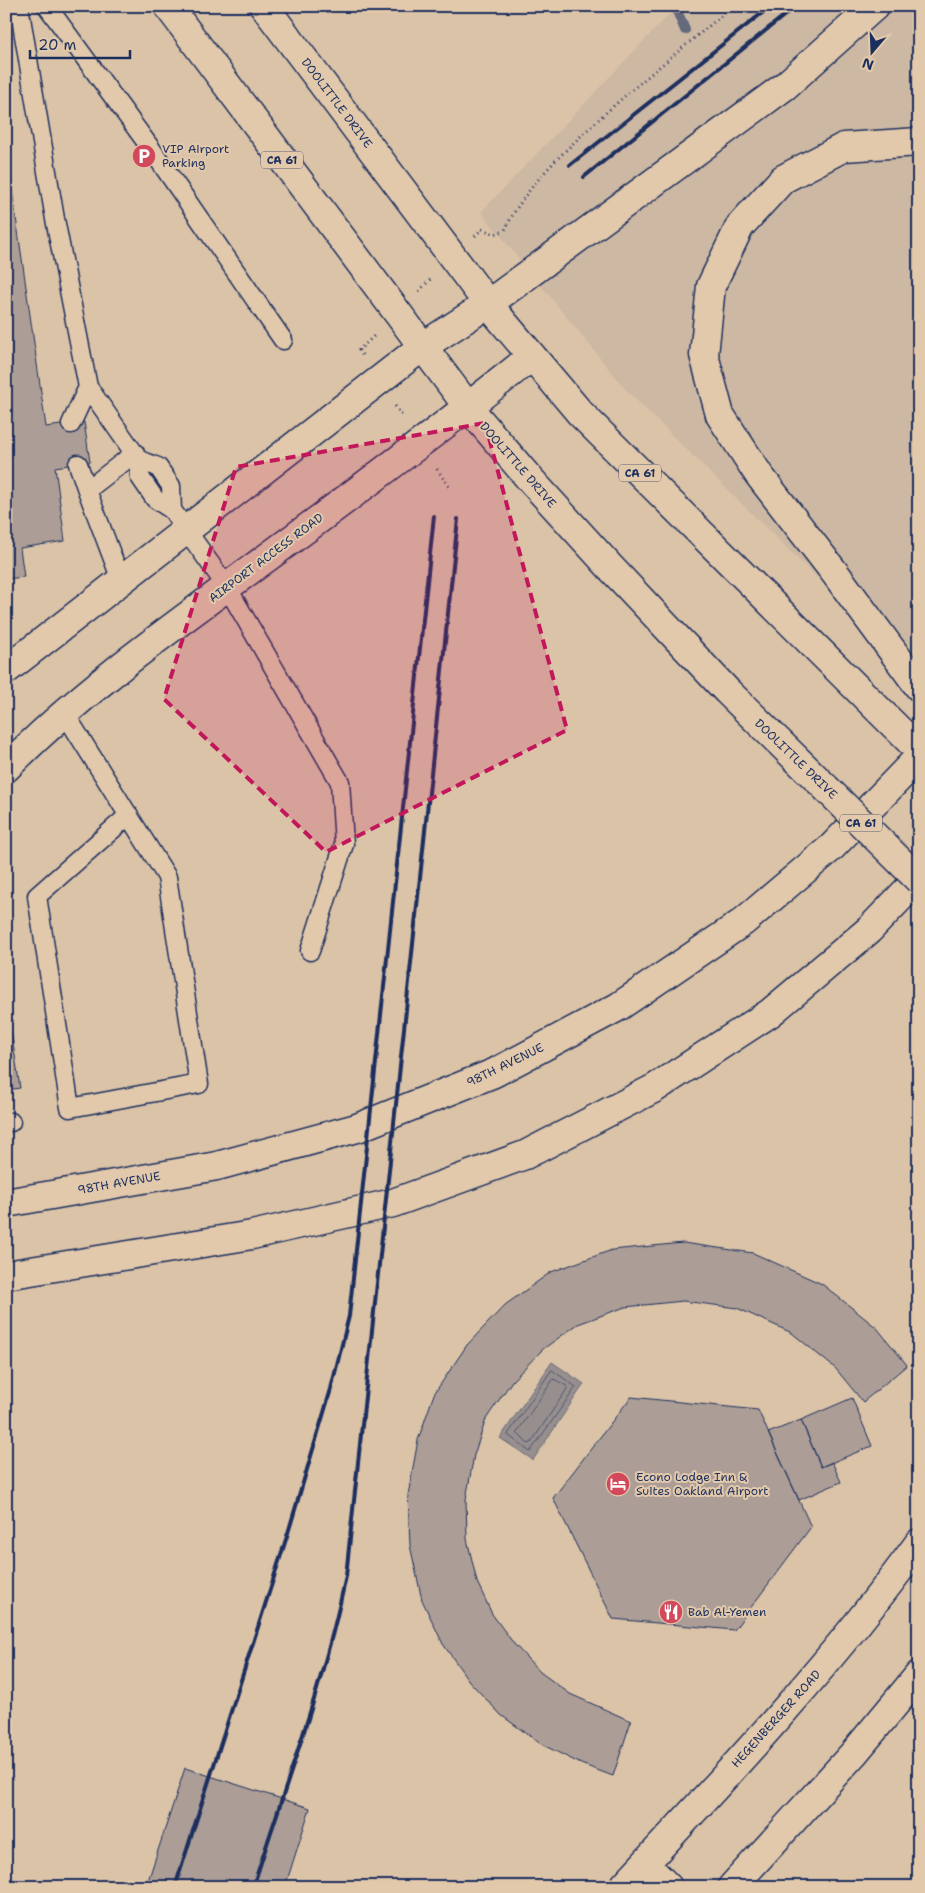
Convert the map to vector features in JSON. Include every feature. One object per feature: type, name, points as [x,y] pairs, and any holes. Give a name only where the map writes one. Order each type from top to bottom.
[{"type":"main road","name":"DOOLITTLE DRIVE","points":[[168,6],[468,407],[565,518],[727,691],[919,879]]},
{"type":"main road","name":"DOOLITTLE DRIVE","points":[[264,6],[488,304],[580,413],[919,750]]},
{"type":"main road","points":[[6,670],[120,580],[179,520],[422,347],[488,304],[785,86],[875,6]]},
{"type":"main road","points":[[919,142],[844,148],[783,179],[740,226],[710,286],[704,355],[720,415],[759,475],[836,573],[919,687]]},
{"type":"main road","name":"AIRPORT ACCESS ROAD","points":[[6,768],[64,712],[122,664],[468,407],[532,356]]},
{"type":"main road","name":"98TH AVENUE","points":[[6,1203],[217,1166],[358,1128],[494,1073],[618,1007],[743,922],[832,847],[919,757]]},
{"type":"main road","points":[[6,1275],[252,1235],[393,1203],[525,1155],[656,1088],[770,1013],[869,930],[919,879]]},
{"type":"main road","name":"HEGENBERGER ROAD","points":[[623,1887],[794,1700],[884,1591],[919,1543]]},
{"type":"main road","points":[[732,1887],[855,1752],[919,1675]]},
{"type":"main road","points":[[645,1864],[668,1887]]},
{"type":"lane","points":[[20,6],[54,219],[88,387],[137,456],[158,467],[171,486],[179,520],[227,587],[340,782],[344,844],[310,951]]},
{"type":"lane","points":[[47,6],[152,150],[284,340]]},
{"type":"lane","points":[[71,424],[88,387]]},
{"type":"lane","points":[[87,490],[137,456]]},
{"type":"lane","points":[[78,464],[120,580]]},
{"type":"lane","points":[[64,712],[129,815],[167,877],[199,1084],[70,1108],[37,896],[129,815]]},
{"type":"path","points":[[482,229],[495,234],[505,230],[528,192],[560,156],[608,110],[733,6]]},
{"type":"path","points":[[396,313],[453,258]]},
{"type":"highlighted area","points":[[485,423],[567,730],[326,852],[164,699],[236,467]]},
{"type":"shaded area","points":[[677,6],[919,6],[919,671],[803,564],[627,391],[481,212]]},
{"type":"water","points":[[552,1362],[584,1384],[533,1460],[500,1438]]},
{"type":"building","points":[[6,147],[46,427],[84,422],[90,462],[55,467],[65,541],[20,548],[24,577],[6,579]]},
{"type":"building","points":[[6,998],[20,1088],[6,1090]]},
{"type":"building","points":[[683,1243],[753,1253],[822,1284],[877,1328],[907,1365],[863,1402],[836,1369],[792,1333],[737,1308],[683,1301],[625,1307],[578,1324],[543,1349],[512,1381],[486,1419],[474,1455],[466,1499],[467,1539],[477,1582],[492,1614],[514,1644],[540,1672],[570,1694],[631,1721],[613,1776],[581,1764],[541,1744],[501,1715],[469,1681],[443,1644],[422,1600],[410,1545],[408,1495],[418,1440],[434,1394],[467,1345],[505,1305],[551,1272],[612,1250]]},
{"type":"building","points":[[631,1397],[758,1410],[811,1527],[734,1630],[613,1619],[553,1498]]},
{"type":"building","points":[[852,1398],[872,1446],[821,1467],[801,1420]]},
{"type":"building","points":[[801,1420],[821,1467],[832,1462],[841,1482],[799,1500],[768,1433]]},
{"type":"building","points":[[185,1768],[310,1808],[285,1887],[146,1887]]},
{"type":"waterway","points":[[675,6],[685,30]]},
{"type":"railway","points":[[570,165],[771,6]]},
{"type":"railway","points":[[584,177],[796,6]]},
{"type":"railway","points":[[175,1887],[288,1533],[331,1389],[349,1316],[434,516]]},
{"type":"railway","points":[[253,1887],[316,1694],[346,1576],[458,519]]},
{"type":"place","name":"VIP Airport Parking","points":[[144,156]]},
{"type":"place","name":"Econo Lodge Inn & Suites Oakland Airport","points":[[618,1484]]},
{"type":"place","name":"Bab Al-Yemen","points":[[671,1612]]}]
